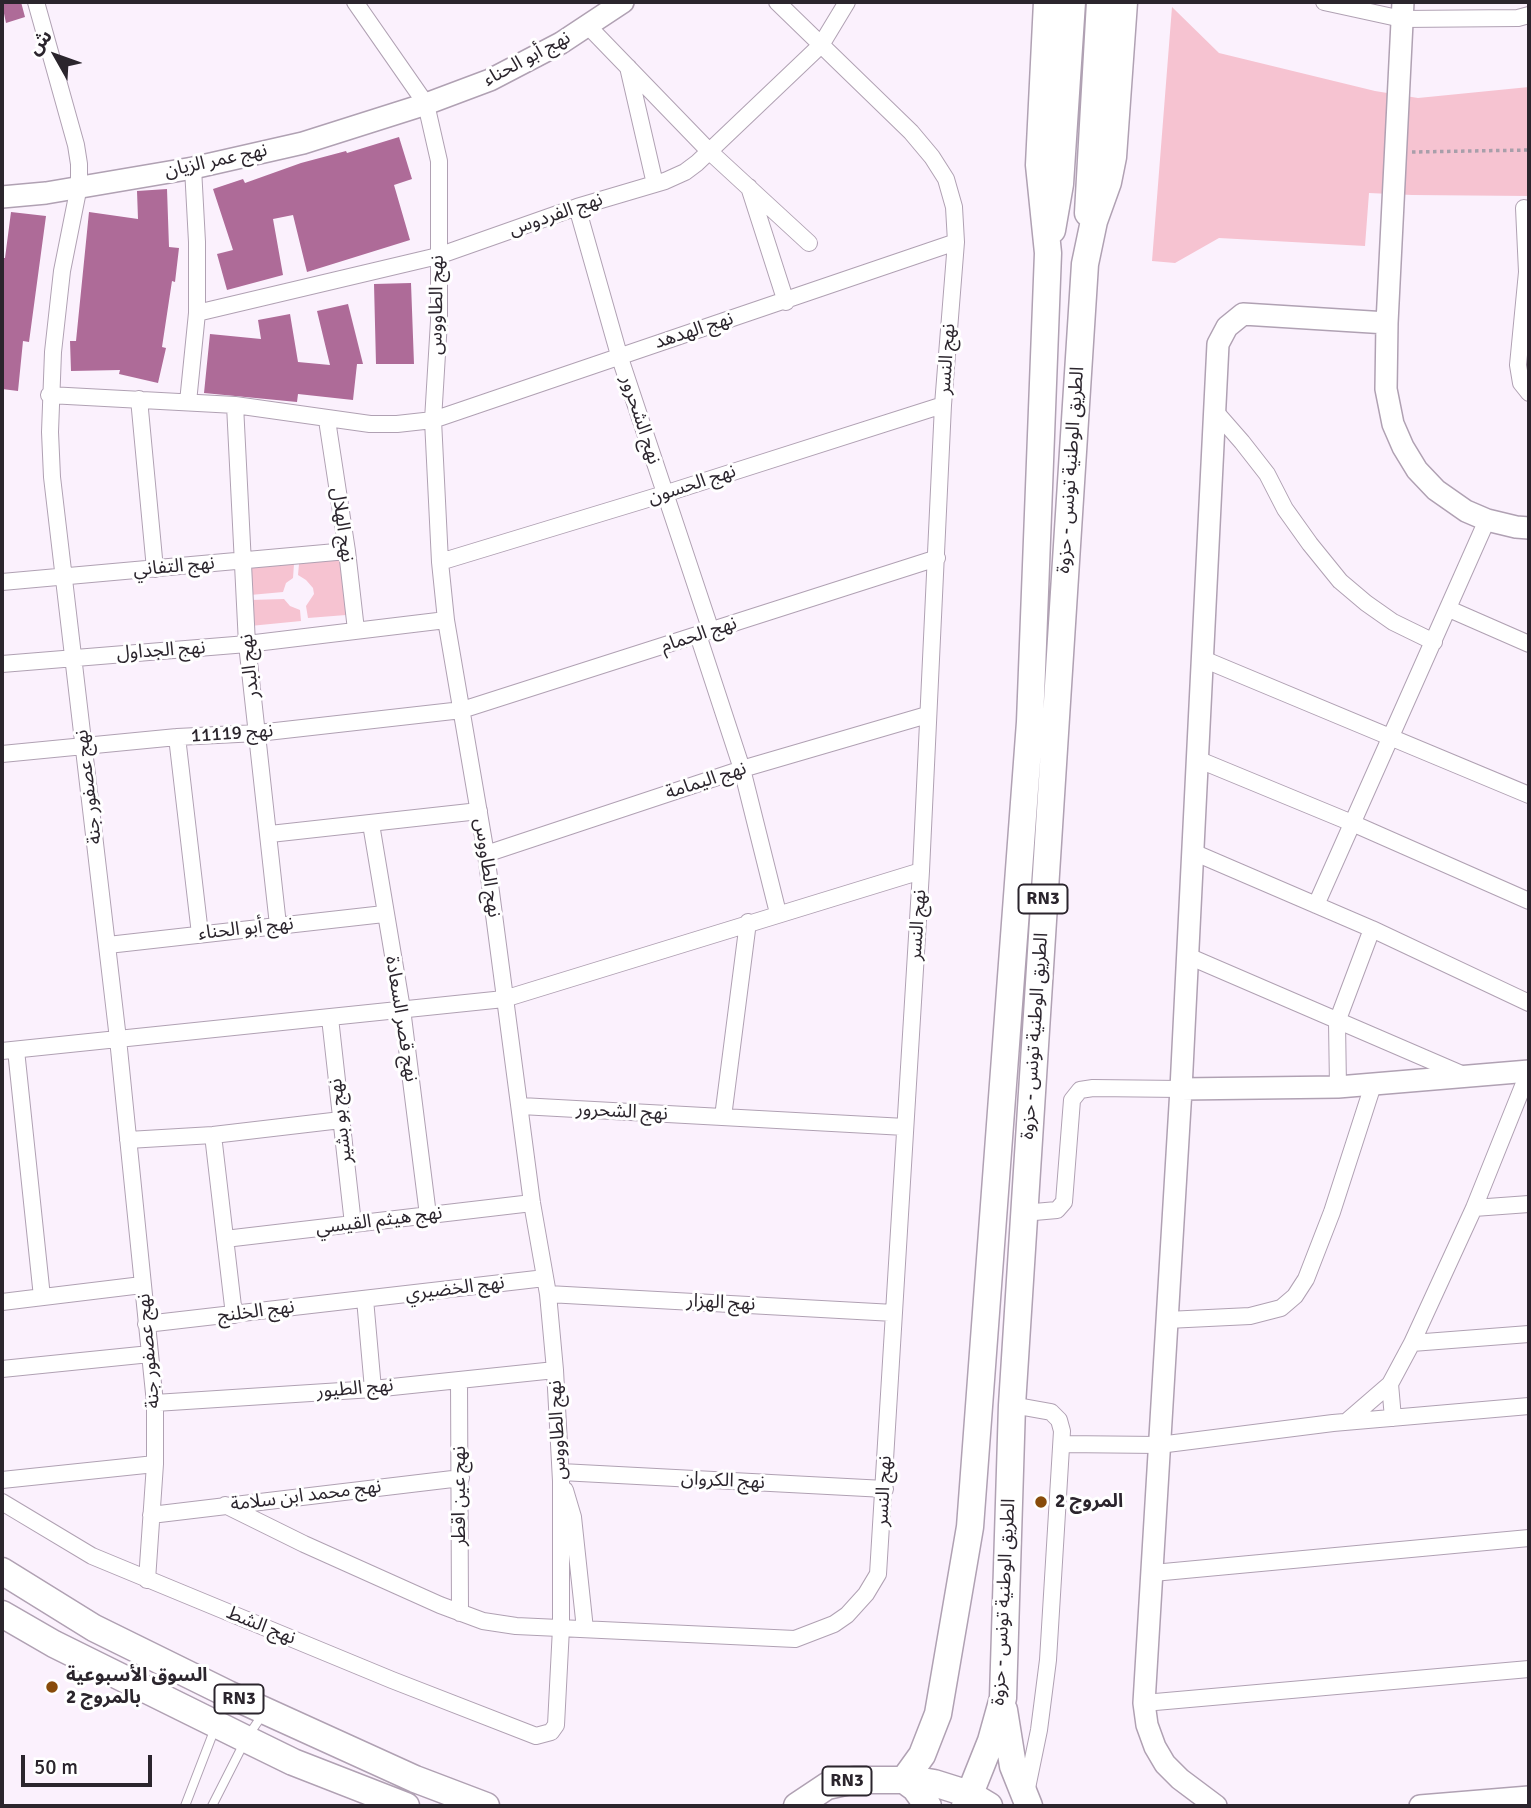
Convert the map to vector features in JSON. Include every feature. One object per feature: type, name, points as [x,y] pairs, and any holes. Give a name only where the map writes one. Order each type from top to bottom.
[{"type":"highway","name":"الطريق الوطنية تونس - حزوة","points":[[904,1780],[922,1755],[938,1714],[970,1527],[1030,722],[1048,253],[1039,165],[1047,2]]},
{"type":"highway","points":[[1048,253],[1060,184],[1072,2]]},
{"type":"highway","points":[[1085,264],[1100,2]]},
{"type":"highway","name":"الطريق الوطنية تونس - حزوة","points":[[974,1802],[1003,1698],[1012,1405],[1085,264],[1094,221],[1108,182],[1113,157],[1125,2]]},
{"type":"highway","name":"RN3","points":[[2,1571],[93,1628],[228,1694],[415,1779],[486,1806]]},
{"type":"highway","name":"RN3","points":[[2,1614],[54,1644],[293,1762],[406,1806]]},
{"type":"highway","points":[[1003,1698],[1006,1733],[1013,1766],[1027,1802]]},
{"type":"highway","name":"RN3","points":[[797,1806],[827,1786],[854,1780],[934,1783],[974,1802]]},
{"type":"highway","points":[[904,1780],[915,1788],[928,1806]]},
{"type":"street","name":"نهج عصفور جنة","points":[[36,2],[76,145],[79,186],[62,271],[49,395],[52,477],[108,945],[155,1403],[155,1464],[147,1580]]},
{"type":"street","name":"نهج الطاووس","points":[[355,2],[426,104],[439,162],[439,321],[433,420],[440,562],[446,620],[486,854],[532,1203],[547,1286],[555,1370],[561,1476],[561,1628],[556,1725],[544,1735],[529,1733]]},
{"type":"street","name":"نهج أبو الحناء","points":[[426,104],[490,80],[561,43],[623,2]]},
{"type":"street","name":"نهج النسر","points":[[225,1505],[304,1544],[483,1622],[795,1639],[814,1633],[847,1615],[866,1594],[878,1574],[921,871],[943,405],[956,242],[954,207],[946,179],[911,132],[777,2]]},
{"type":"street","name":"نهج الفردوس","points":[[197,313],[438,256],[685,172],[821,45],[847,2]]},
{"type":"street","points":[[1324,2],[1403,11],[1518,18],[1529,15]]},
{"type":"street","points":[[1403,11],[1387,323],[1386,389],[1393,424],[1417,470],[1436,490],[1466,511],[1487,520],[1529,528]]},
{"type":"street","points":[[588,26],[709,151],[809,243]]},
{"type":"street","points":[[628,67],[655,184]]},
{"type":"street","name":"نهج عمر الزيان","points":[[2,197],[46,193],[193,168],[303,143],[426,104]]},
{"type":"street","points":[[188,402],[197,313],[193,168]]},
{"type":"street","points":[[748,185],[786,302]]},
{"type":"street","name":"نهج الشحرور","points":[[577,207],[619,355],[705,633],[778,913]]},
{"type":"street","points":[[1524,208],[1528,272],[1518,365],[1521,383],[1529,393]]},
{"type":"street","name":"نهج الهدهد","points":[[49,395],[235,405],[327,419],[397,424],[433,420],[956,242]]},
{"type":"street","points":[[1216,1806],[1165,1764],[1147,1725],[1144,1703],[1181,1089],[1218,344],[1227,327],[1243,314],[1387,323]]},
{"type":"street","points":[[139,399],[155,569]]},
{"type":"street","name":"نهج البدر","points":[[235,405],[247,644],[278,925]]},
{"type":"street","name":"نهج الحسون","points":[[440,562],[943,405]]},
{"type":"street","points":[[1214,410],[1267,474],[1291,517],[1340,581],[1393,622],[1434,642]]},
{"type":"street","name":"نهج الهلال","points":[[327,419],[356,630]]},
{"type":"street","points":[[1316,905],[1487,520]]},
{"type":"street","name":"نهج التفاني","points":[[2,582],[347,551]]},
{"type":"street","name":"نهج الحمام","points":[[462,710],[937,558]]},
{"type":"street","points":[[1449,609],[1529,644]]},
{"type":"street","name":"نهج الجداول","points":[[2,664],[247,644],[446,620]]},
{"type":"street","points":[[1203,660],[1529,795]]},
{"type":"street","name":"نهج 11119","points":[[2,754],[177,737],[258,733],[462,710]]},
{"type":"street","name":"نهج اليمامة","points":[[486,854],[741,769],[928,715]]},
{"type":"street","points":[[177,737],[200,934]]},
{"type":"street","points":[[1197,760],[1352,823],[1529,901]]},
{"type":"street","points":[[270,834],[479,811]]},
{"type":"street","name":"نهج قصر السعادة","points":[[371,824],[402,1009],[428,1215]]},
{"type":"street","points":[[1193,852],[1372,929],[1529,1003]]},
{"type":"street","points":[[41,1297],[9,1051],[504,999],[921,871]]},
{"type":"street","name":"نهج أبو الحناء","points":[[108,945],[384,914]]},
{"type":"street","points":[[723,1117],[748,922]]},
{"type":"street","points":[[1338,1087],[1337,1022],[1372,929]]},
{"type":"street","points":[[1188,956],[1466,1076]]},
{"type":"street","name":"نهج بو بشير","points":[[330,1018],[353,1224]]},
{"type":"street","points":[[1023,1213],[1056,1210],[1063,1202],[1072,1100],[1080,1090],[1338,1087],[1529,1071],[1474,1208],[1412,1343],[1390,1384],[1346,1422]]},
{"type":"street","points":[[1167,1320],[1250,1317],[1281,1308],[1295,1296],[1306,1279],[1332,1212],[1373,1085]]},
{"type":"street","name":"نهج الشحرور","points":[[521,1106],[905,1127]]},
{"type":"street","points":[[128,1140],[214,1135],[341,1119]]},
{"type":"street","points":[[214,1135],[234,1315]]},
{"type":"street","name":"نهج هيثم القيسي","points":[[225,1239],[532,1203]]},
{"type":"street","points":[[1474,1208],[1529,1204]]},
{"type":"street","points":[[2,1301],[142,1285]]},
{"type":"street","name":"نهج الهزار","points":[[547,1286],[894,1312]]},
{"type":"street","name":"نهج الخضيري","points":[[365,1300],[547,1286]]},
{"type":"street","points":[[365,1300],[373,1389]]},
{"type":"street","name":"نهج الخلنج","points":[[146,1324],[365,1300]]},
{"type":"street","points":[[1412,1343],[1529,1334]]},
{"type":"street","points":[[2,1369],[150,1354]]},
{"type":"street","name":"نهج الطيور","points":[[155,1403],[373,1389],[555,1370]]},
{"type":"street","name":"نهج عين اقطر","points":[[459,1380],[460,1613]]},
{"type":"street","points":[[1390,1384],[1393,1418]]},
{"type":"street","points":[[1012,1405],[1051,1412],[1059,1420],[1062,1432],[1048,1660],[1027,1802]]},
{"type":"street","points":[[1062,1444],[1158,1445],[1346,1422],[1529,1406]]},
{"type":"street","points":[[2,1480],[155,1464]]},
{"type":"street","points":[[561,1476],[573,1517],[585,1629]]},
{"type":"street","name":"نهج الكروان","points":[[561,1476],[884,1489]]},
{"type":"street","name":"نهج محمد ابن سلامة","points":[[151,1515],[461,1478]]},
{"type":"street","name":"نهج الشط","points":[[2,1502],[93,1556],[147,1580],[529,1733]]},
{"type":"street","points":[[1153,1573],[1529,1538]]},
{"type":"street","points":[[1144,1703],[1529,1669]]},
{"type":"street","points":[[1420,1806],[1529,1797]]},
{"type":"lane","points":[[185,1806],[228,1694]]},
{"type":"lane","points":[[212,1806],[246,1739],[265,1711]]},
{"type":"path","points":[[1396,152],[1529,150]]},
{"type":"shaded area","points":[[1172,7],[1219,53],[1375,91],[1418,98],[1529,87],[1529,196],[1369,193],[1365,246],[1219,238],[1175,263],[1152,261]]},
{"type":"shaded area","points":[[342,559],[346,615],[308,618],[306,606],[314,594],[313,588],[298,575],[299,564]]},
{"type":"shaded area","points":[[294,564],[293,578],[286,583],[283,592],[250,595],[251,566]]},
{"type":"shaded area","points":[[284,599],[290,606],[300,610],[301,621],[250,626],[250,600]]},
{"type":"building","points":[[21,2],[25,17],[6,23],[2,4]]},
{"type":"building","points":[[399,137],[412,179],[394,185],[410,240],[307,272],[293,215],[273,219],[283,275],[227,290],[217,254],[233,250],[213,189],[243,179],[245,183],[301,163],[346,151],[347,153]]},
{"type":"building","points":[[167,189],[169,247],[179,248],[162,347],[166,348],[158,383],[119,374],[120,370],[71,371],[70,341],[76,341],[89,212],[138,219],[137,191]]},
{"type":"building","points":[[11,212],[46,216],[29,342],[23,341],[18,391],[2,389],[2,258],[5,258]]},
{"type":"building","points":[[411,283],[414,364],[376,364],[374,284]]},
{"type":"building","points":[[348,304],[363,364],[357,364],[353,400],[298,394],[297,402],[204,393],[210,334],[261,339],[258,320],[290,314],[298,362],[330,365],[317,311]]},
{"type":"place","name":"المروج 2","points":[[1041,1502]]},
{"type":"place","name":"السوق الأسبوعية بالمروج 2","points":[[52,1687]]}]
